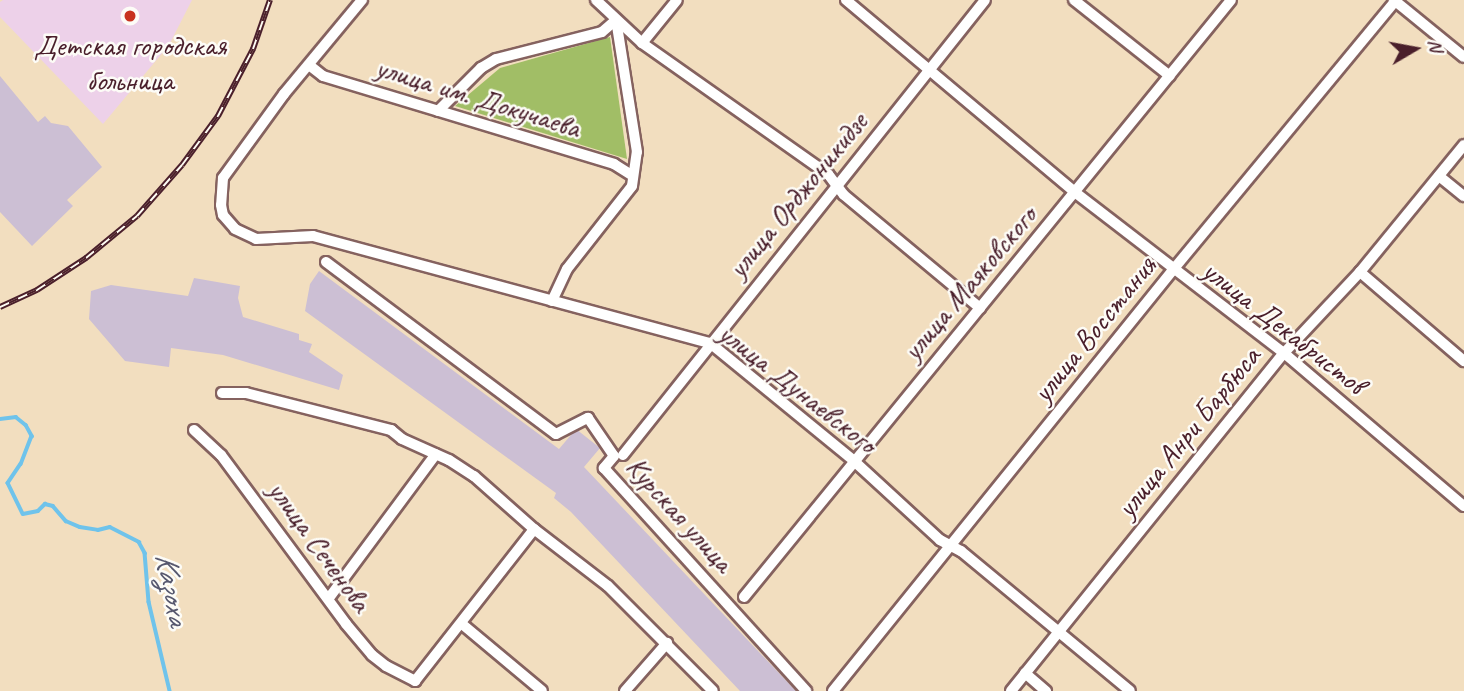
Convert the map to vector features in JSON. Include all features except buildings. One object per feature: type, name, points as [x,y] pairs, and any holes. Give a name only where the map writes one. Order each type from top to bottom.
[{"type":"street","points":[[309,65],[362,0]]},
{"type":"street","points":[[596,0],[642,43],[828,174],[844,195],[980,308]]},
{"type":"street","points":[[642,43],[677,0]]},
{"type":"street","name":"улица Декабристов","points":[[846,0],[1076,193],[1172,271],[1284,354],[1460,502]]},
{"type":"street","name":"улица Орджоникидзе","points":[[623,454],[985,0]]},
{"type":"street","points":[[1074,0],[1170,76]]},
{"type":"street","name":"улица Маяковского","points":[[744,597],[1231,0]]},
{"type":"street","points":[[1395,0],[1464,57]]},
{"type":"street","name":"улица Восстания","points":[[833,691],[1395,0]]},
{"type":"street","points":[[438,111],[481,68],[496,59],[602,32],[616,20]]},
{"type":"street","points":[[552,301],[567,269],[627,196],[633,176],[636,139],[616,20]]},
{"type":"street","name":"улица им. Докучаева","points":[[309,65],[323,76],[614,164],[633,176]]},
{"type":"street","name":"улица Дунаевского","points":[[309,65],[223,178],[220,195],[223,215],[245,235],[256,239],[313,236],[710,343],[854,461],[951,546],[1130,691]]},
{"type":"street","name":"улица Анри Барбюса","points":[[1011,691],[1284,354],[1360,272],[1464,145]]},
{"type":"street","points":[[1439,176],[1464,196]]},
{"type":"street","name":"Курская улица","points":[[326,262],[556,434],[588,418],[614,456],[604,468],[806,691]]},
{"type":"street","points":[[1360,272],[1464,361]]},
{"type":"street","points":[[222,394],[246,393],[391,430],[474,476],[534,529],[608,586],[713,691]]},
{"type":"street","name":"улица Сеченова","points":[[194,430],[222,455],[329,598],[345,624],[372,655],[416,686]]},
{"type":"street","points":[[329,598],[436,454]]},
{"type":"street","points":[[1460,502],[1464,489]]},
{"type":"street","points":[[416,686],[534,529]]},
{"type":"street","points":[[462,624],[542,691]]},
{"type":"street","points":[[625,691],[667,643]]},
{"type":"street","points":[[1025,673],[1046,691]]},
{"type":"shaded area","points":[[192,0],[169,45],[103,124],[0,17],[0,2]]},
{"type":"shaded area","points":[[0,76],[38,122],[45,116],[51,123],[68,126],[102,167],[67,200],[73,206],[32,246],[0,212]]},
{"type":"shaded area","points":[[319,271],[559,449],[576,429],[600,448],[584,467],[796,691],[740,691],[571,512],[554,498],[556,493],[305,311],[310,284]]},
{"type":"shaded area","points":[[194,278],[240,286],[238,298],[243,317],[299,334],[299,340],[312,344],[309,352],[343,375],[339,390],[223,355],[171,348],[169,367],[125,361],[89,319],[91,291],[111,285],[188,296]]},
{"type":"green space","points":[[610,37],[627,159],[455,106],[500,68]]},
{"type":"waterway","name":"Казоха","points":[[0,419],[16,417],[26,425],[32,436],[21,464],[8,483],[23,514],[38,511],[45,504],[53,506],[66,521],[80,527],[98,530],[110,527],[139,542],[145,553],[149,602],[170,691]]},
{"type":"railway","points":[[0,307],[37,290],[86,258],[137,216],[182,165],[218,116],[253,49],[270,0]]},
{"type":"place","name":"Детская городская больница","points":[[130,16]]}]
